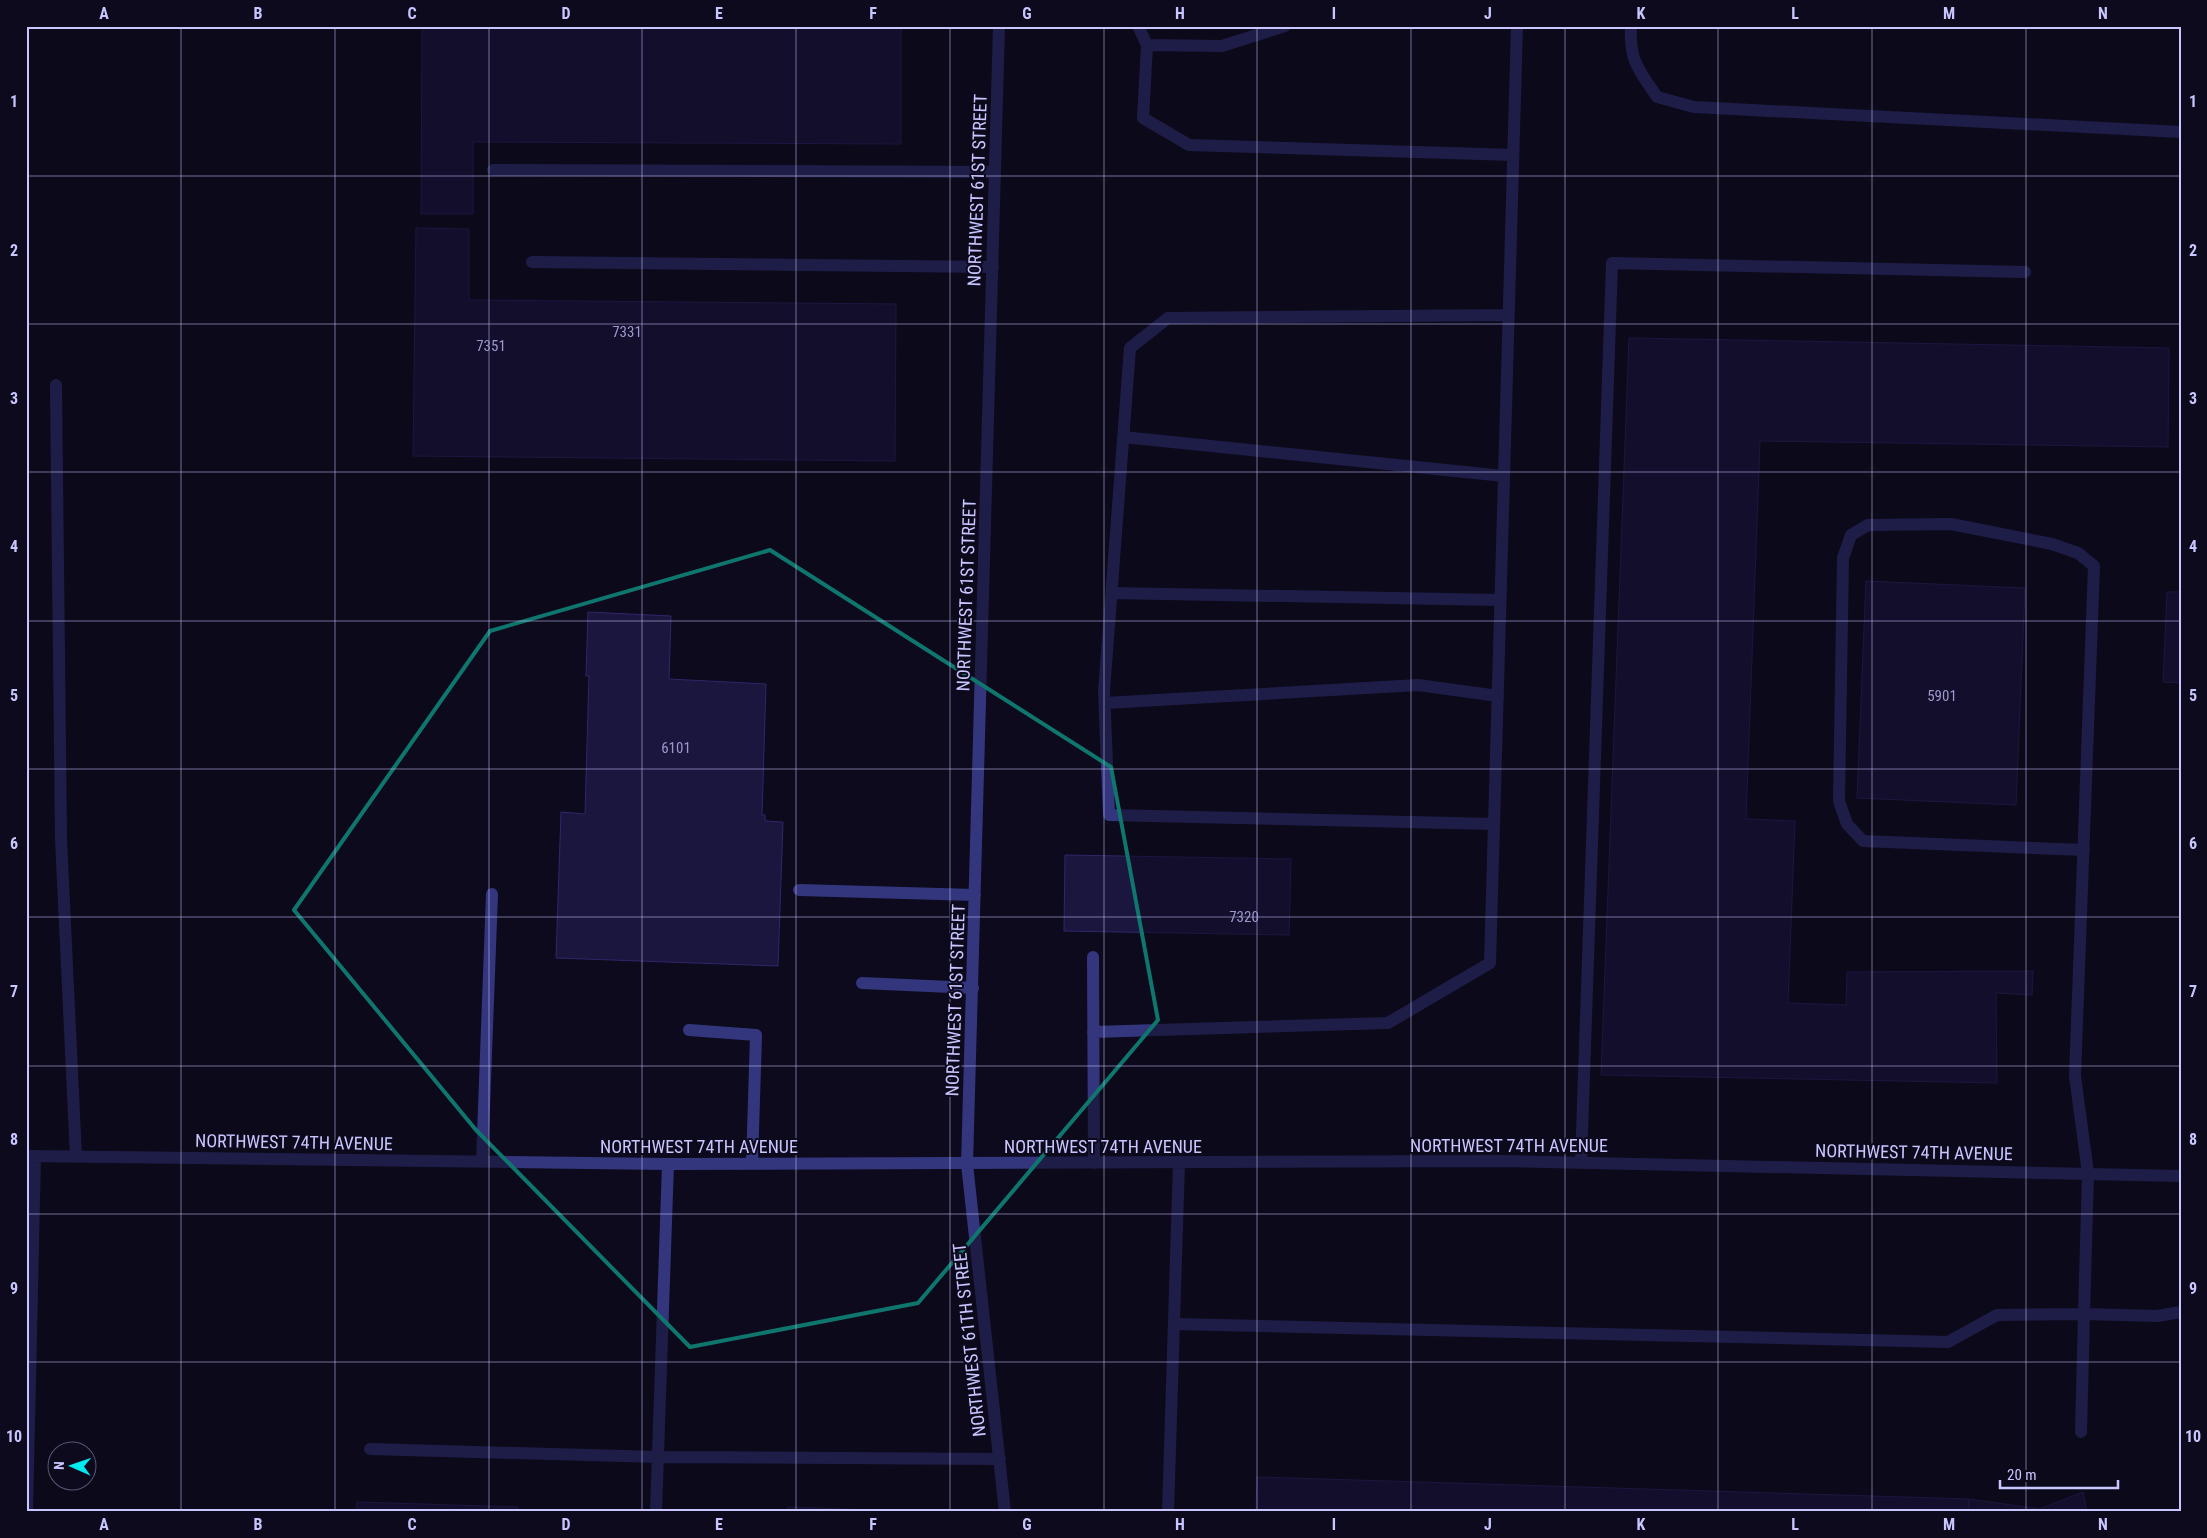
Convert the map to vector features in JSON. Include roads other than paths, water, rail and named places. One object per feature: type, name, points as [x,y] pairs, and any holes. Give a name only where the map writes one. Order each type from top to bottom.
[{"type":"street","name":"NORTHWEST 61ST STREET","points":[[967,1164],[999,26]]},
{"type":"street","points":[[1138,26],[1147,45],[1143,118],[1189,145],[1513,155]]},
{"type":"street","points":[[1147,45],[1222,46],[1285,26]]},
{"type":"street","points":[[1093,1032],[1388,1023],[1490,963],[1517,26]]},
{"type":"street","points":[[1631,26],[1630,48],[1635,64],[1657,97],[1694,108],[2181,132]]},
{"type":"street","points":[[493,170],[995,172]]},
{"type":"street","points":[[532,262],[993,267]]},
{"type":"street","points":[[1581,1162],[1612,263],[2024,272]]},
{"type":"street","points":[[1494,824],[1109,815],[1104,703],[1130,348],[1168,318],[1508,315]]},
{"type":"street","points":[[56,384],[60,839],[76,1157]]},
{"type":"street","points":[[1123,437],[1504,476]]},
{"type":"street","points":[[2081,1432],[2088,1173],[2075,1076],[2084,850],[2094,566],[2078,553],[2052,544],[1952,524],[1868,525],[1851,535],[1842,558],[1839,801],[1848,824],[1863,841],[2084,850]]},
{"type":"street","points":[[1112,593],[1500,600]]},
{"type":"street","points":[[1104,703],[1418,685],[1498,696]]},
{"type":"street","points":[[799,890],[975,896]]},
{"type":"street","points":[[482,1161],[492,894]]},
{"type":"street","points":[[1093,957],[1094,1163]]},
{"type":"street","points":[[862,983],[973,988]]},
{"type":"street","points":[[689,1030],[756,1035],[752,1164]]},
{"type":"street","points":[[27,1512],[30,1156]]},
{"type":"street","name":"NORTHWEST 74TH AVENUE","points":[[30,1156],[668,1164],[1581,1162],[2181,1176]]},
{"type":"street","points":[[1168,1512],[1179,1163]]},
{"type":"street","points":[[656,1512],[668,1164]]},
{"type":"street","name":"NORTHWEST 61TH STREET","points":[[967,1164],[1000,1459],[1004,1512]]},
{"type":"street","points":[[1174,1324],[1948,1342],[1996,1315],[2084,1314],[2158,1316],[2181,1312]]},
{"type":"street","points":[[370,1450],[658,1457],[1000,1459]]}]
